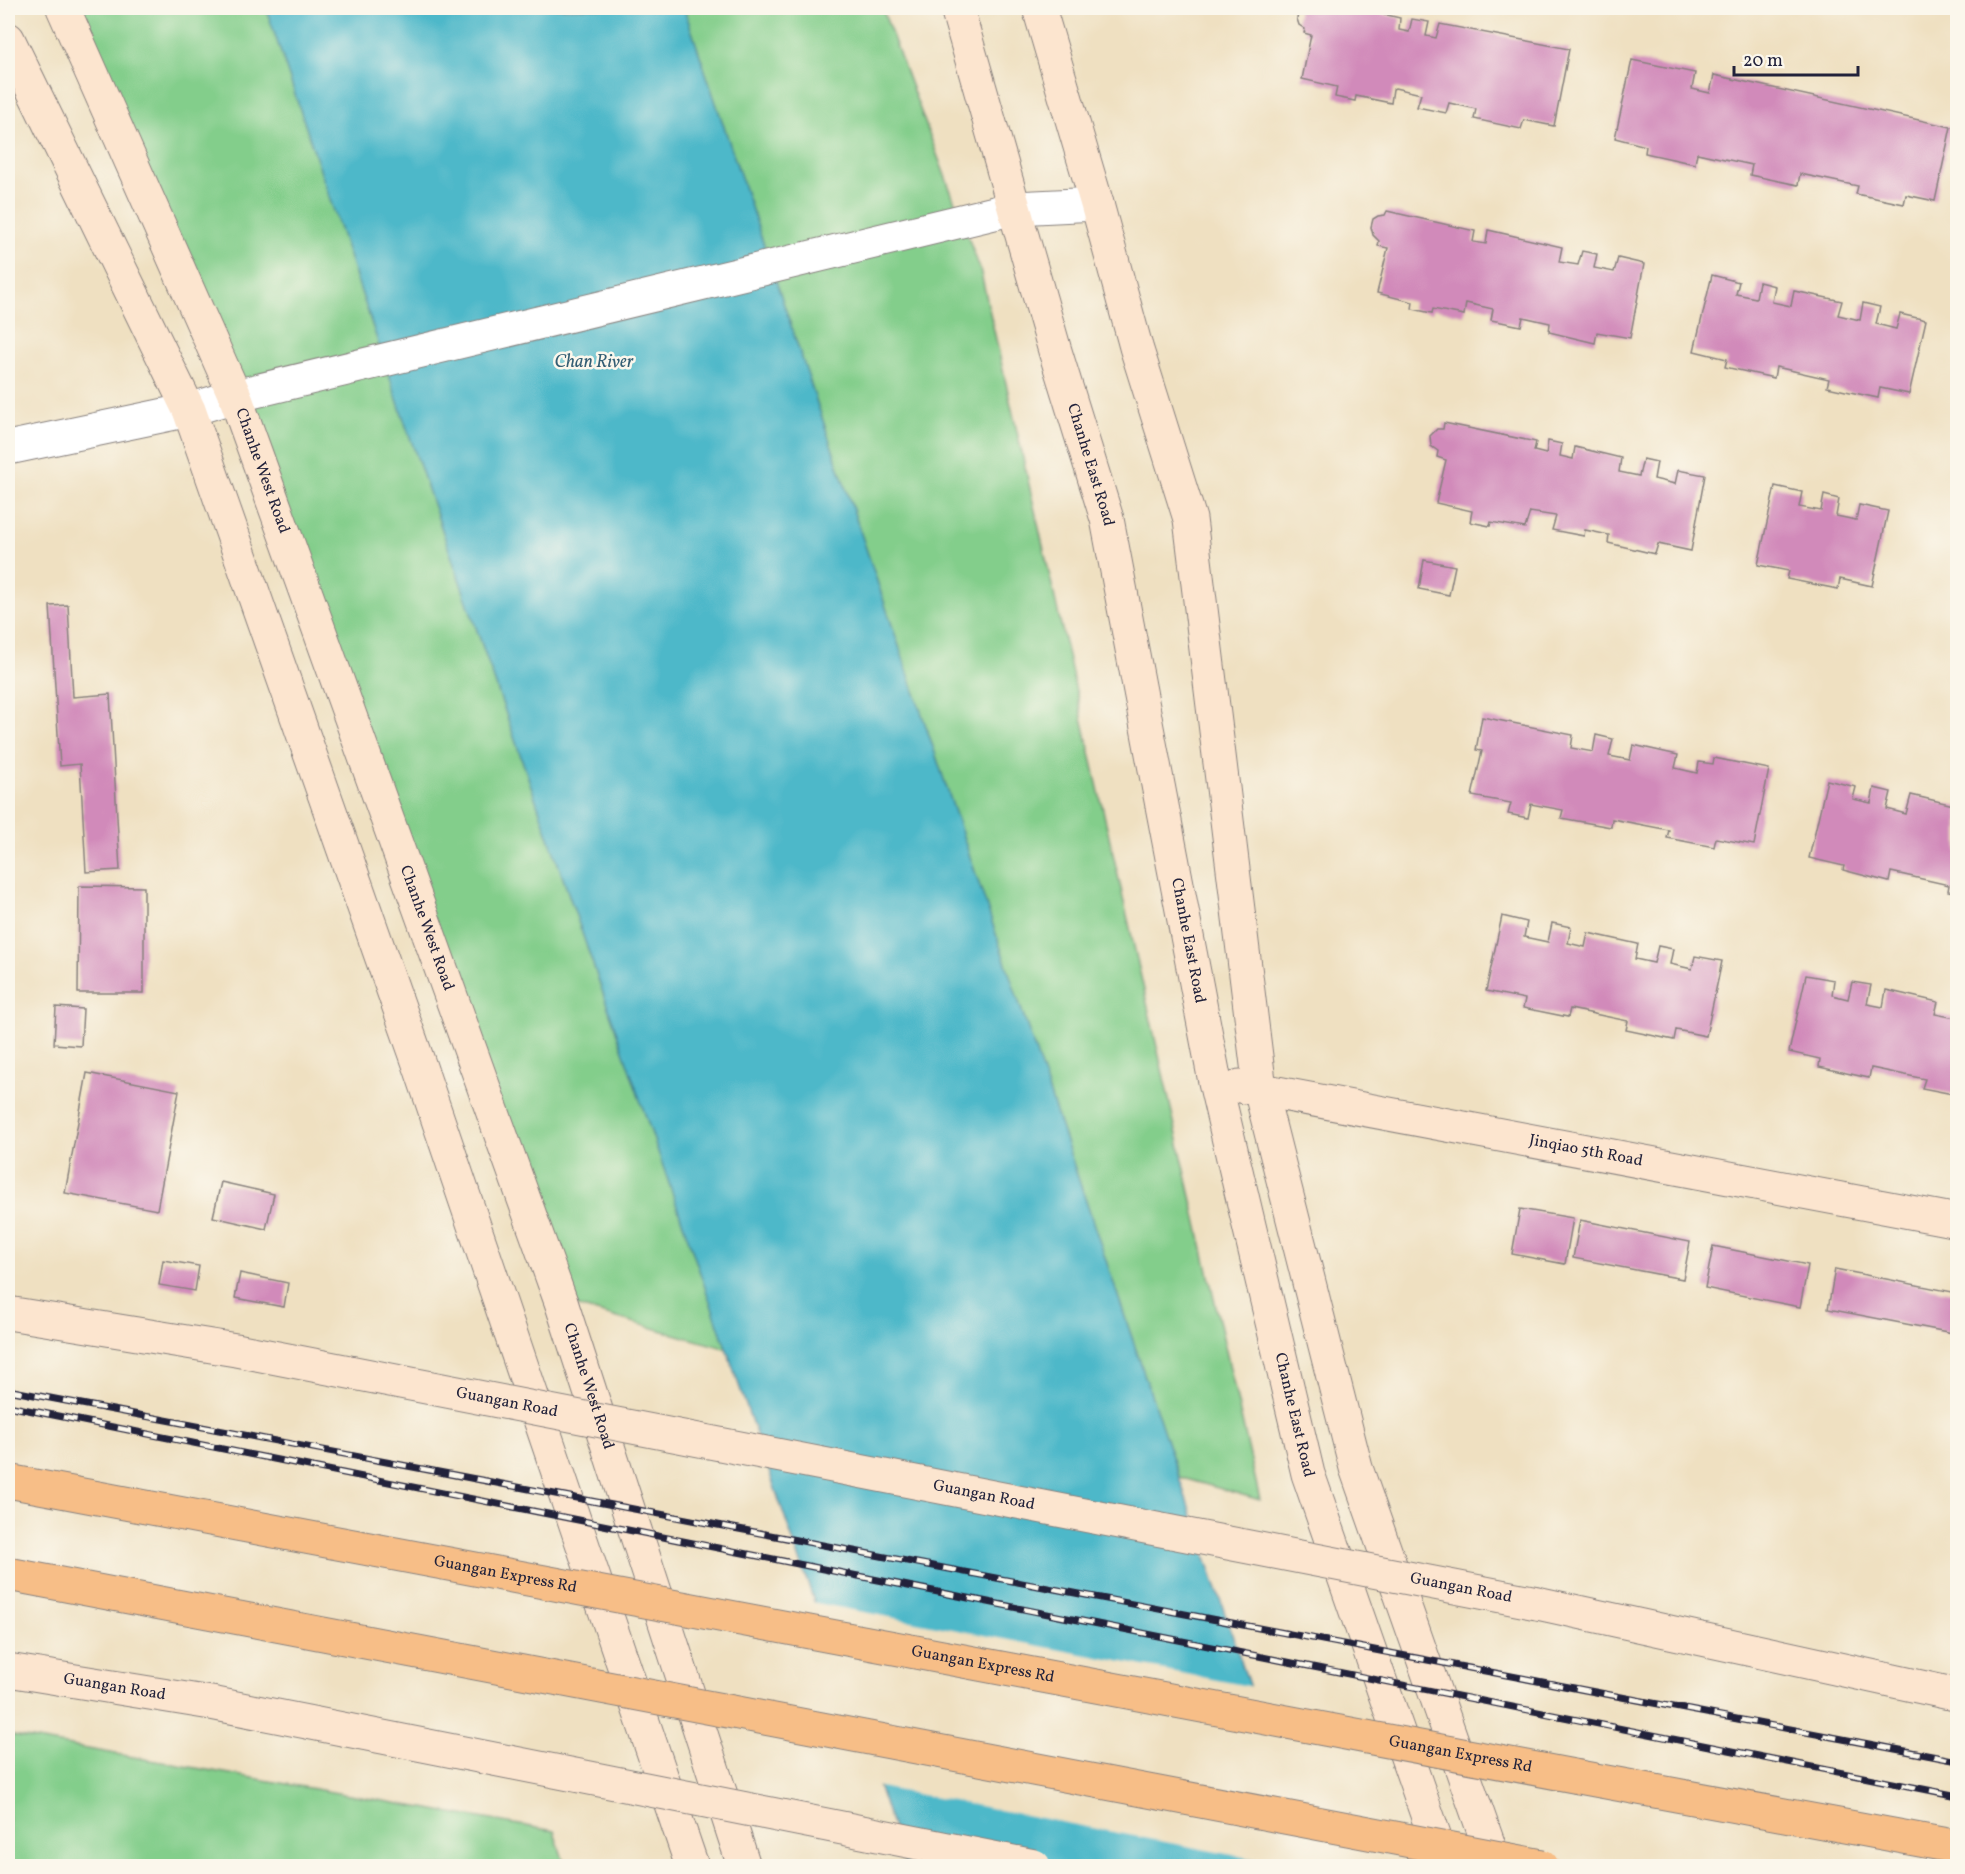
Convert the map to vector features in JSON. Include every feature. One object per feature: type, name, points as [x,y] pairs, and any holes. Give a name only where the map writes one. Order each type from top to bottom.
[{"type":"highway","name":"Guangan Express Rd","points":[[8,1481],[1958,1847]]},
{"type":"highway","points":[[8,1574],[1542,1866]]},
{"type":"main road","name":"Chanhe West Road","points":[[63,8],[235,396],[561,1302],[705,1752],[744,1866]]},
{"type":"main road","name":"Chanhe East Road","points":[[957,8],[1054,351],[1107,519],[1215,1082],[1308,1474],[1445,1866]]},
{"type":"main road","points":[[1040,8],[1136,347],[1190,519],[1260,1089],[1356,1468],[1496,1866]]},
{"type":"main road","points":[[8,39],[189,410],[418,1061],[692,1866]]},
{"type":"main road","name":"Jinqiao 5th Road","points":[[1215,1082],[1958,1221]]},
{"type":"main road","name":"Guangan Road","points":[[8,1313],[236,1350],[1538,1603],[1958,1695]]},
{"type":"main road","name":"Guangan Road","points":[[8,1670],[211,1703],[1034,1866]]},
{"type":"street","points":[[8,448],[189,410],[235,396],[1015,208],[1097,204]]},
{"type":"green space","points":[[67,8],[882,8],[980,269],[1260,1500],[561,1302],[235,396]]},
{"type":"green space","points":[[8,1735],[554,1831],[565,1866],[8,1866]]},
{"type":"green space","points":[[788,1864],[922,1864],[923,1866],[789,1866]]},
{"type":"water","name":"Chan River","points":[[266,8],[684,8],[1310,1866],[906,1866],[405,423]]},
{"type":"pier","points":[[811,1602],[1253,1687],[1313,1866],[1290,1866],[875,1786]]},
{"type":"building","points":[[1299,8],[1355,8],[1375,12],[1400,18],[1399,30],[1409,32],[1412,19],[1429,22],[1426,36],[1436,38],[1440,24],[1569,49],[1554,126],[1524,120],[1521,129],[1474,119],[1476,109],[1449,103],[1446,113],[1417,107],[1421,94],[1395,88],[1391,103],[1356,96],[1355,101],[1335,97],[1337,87],[1302,79],[1311,35],[1304,33],[1305,29],[1299,25],[1297,19]]},
{"type":"building","points":[[1632,60],[1695,73],[1692,89],[1710,93],[1714,75],[1951,127],[1935,201],[1906,195],[1904,204],[1856,194],[1858,186],[1800,174],[1798,185],[1750,175],[1752,165],[1697,153],[1695,164],[1645,153],[1646,146],[1615,138]]},
{"type":"building","points":[[1387,211],[1475,231],[1473,242],[1486,244],[1488,230],[1562,247],[1559,262],[1578,265],[1582,251],[1597,254],[1594,268],[1614,272],[1618,258],[1644,264],[1630,338],[1597,332],[1595,343],[1549,332],[1550,323],[1523,317],[1521,326],[1491,320],[1493,309],[1466,303],[1464,315],[1433,309],[1432,313],[1412,309],[1413,302],[1377,293],[1388,248],[1378,246],[1379,241],[1373,235],[1371,227],[1373,219],[1385,215]]},
{"type":"building","points":[[1712,275],[1739,282],[1736,294],[1756,298],[1759,282],[1775,286],[1772,302],[1791,306],[1794,291],[1842,301],[1838,315],[1860,320],[1863,303],[1880,307],[1876,324],[1896,329],[1900,314],[1926,320],[1909,394],[1880,388],[1878,398],[1827,387],[1829,379],[1776,367],[1774,378],[1725,367],[1727,359],[1694,351]]},
{"type":"building","points":[[1444,423],[1536,442],[1534,451],[1546,454],[1548,441],[1562,444],[1560,456],[1573,459],[1575,447],[1621,458],[1619,472],[1639,476],[1643,459],[1657,462],[1654,479],[1675,484],[1678,470],[1705,475],[1691,551],[1658,544],[1655,554],[1608,543],[1609,535],[1585,530],[1584,536],[1552,530],[1556,516],[1530,512],[1525,528],[1491,522],[1490,526],[1470,522],[1472,511],[1436,503],[1446,460],[1437,457],[1438,451],[1431,446],[1430,436],[1437,429],[1443,429]]},
{"type":"building","points":[[1775,486],[1802,492],[1799,507],[1821,511],[1824,495],[1839,499],[1836,516],[1856,520],[1859,505],[1888,511],[1872,586],[1840,579],[1838,589],[1787,579],[1789,571],[1758,565]]},
{"type":"building","points":[[1424,560],[1455,566],[1449,595],[1419,589]]},
{"type":"building","points":[[1958,580],[1958,602],[1952,601]]},
{"type":"building","points":[[68,605],[73,697],[110,694],[120,870],[86,872],[80,764],[60,766],[50,606]]},
{"type":"building","points":[[1482,717],[1573,735],[1571,748],[1593,752],[1596,735],[1613,739],[1609,756],[1630,760],[1633,745],[1678,755],[1675,768],[1697,773],[1699,762],[1713,764],[1714,758],[1769,769],[1754,845],[1716,838],[1714,847],[1667,838],[1669,830],[1612,819],[1611,827],[1561,818],[1563,810],[1531,804],[1528,818],[1508,814],[1511,803],[1472,796],[1482,751],[1476,750]]},
{"type":"building","points":[[1827,780],[1856,787],[1853,799],[1871,803],[1874,788],[1891,792],[1887,809],[1906,814],[1911,795],[1958,806],[1958,893],[1948,891],[1949,885],[1891,872],[1889,882],[1843,870],[1844,866],[1809,858]]},
{"type":"building","points":[[79,886],[144,887],[144,993],[78,993]]},
{"type":"building","points":[[1502,916],[1527,922],[1524,937],[1548,942],[1552,923],[1571,927],[1568,943],[1585,947],[1588,933],[1638,944],[1635,959],[1654,963],[1658,946],[1673,949],[1670,964],[1692,969],[1695,956],[1722,961],[1706,1036],[1676,1030],[1674,1040],[1626,1030],[1628,1021],[1570,1009],[1568,1017],[1523,1008],[1525,999],[1486,991]]},
{"type":"building","points":[[1806,975],[1834,980],[1832,995],[1848,999],[1852,982],[1871,985],[1867,1004],[1883,1007],[1886,990],[1938,1002],[1935,1014],[1955,1018],[1958,1010],[1958,1095],[1922,1088],[1925,1079],[1871,1068],[1869,1078],[1819,1067],[1820,1059],[1789,1052]]},
{"type":"building","points":[[56,1007],[83,1009],[81,1046],[54,1044]]},
{"type":"building","points":[[87,1073],[179,1091],[157,1210],[65,1193]]},
{"type":"building","points":[[221,1182],[274,1194],[266,1229],[213,1217]]},
{"type":"building","points":[[1520,1209],[1573,1218],[1565,1264],[1512,1254]]},
{"type":"building","points":[[1580,1220],[1690,1242],[1683,1279],[1573,1258]]},
{"type":"building","points":[[1713,1246],[1808,1265],[1800,1307],[1705,1288]]},
{"type":"building","points":[[163,1260],[199,1266],[195,1291],[159,1285]]},
{"type":"building","points":[[1835,1269],[1958,1293],[1958,1334],[1828,1309]]},
{"type":"building","points":[[240,1273],[288,1283],[284,1307],[235,1298]]},
{"type":"railway","points":[[8,1390],[1958,1761]]},
{"type":"railway","points":[[8,1406],[1958,1796]]}]
